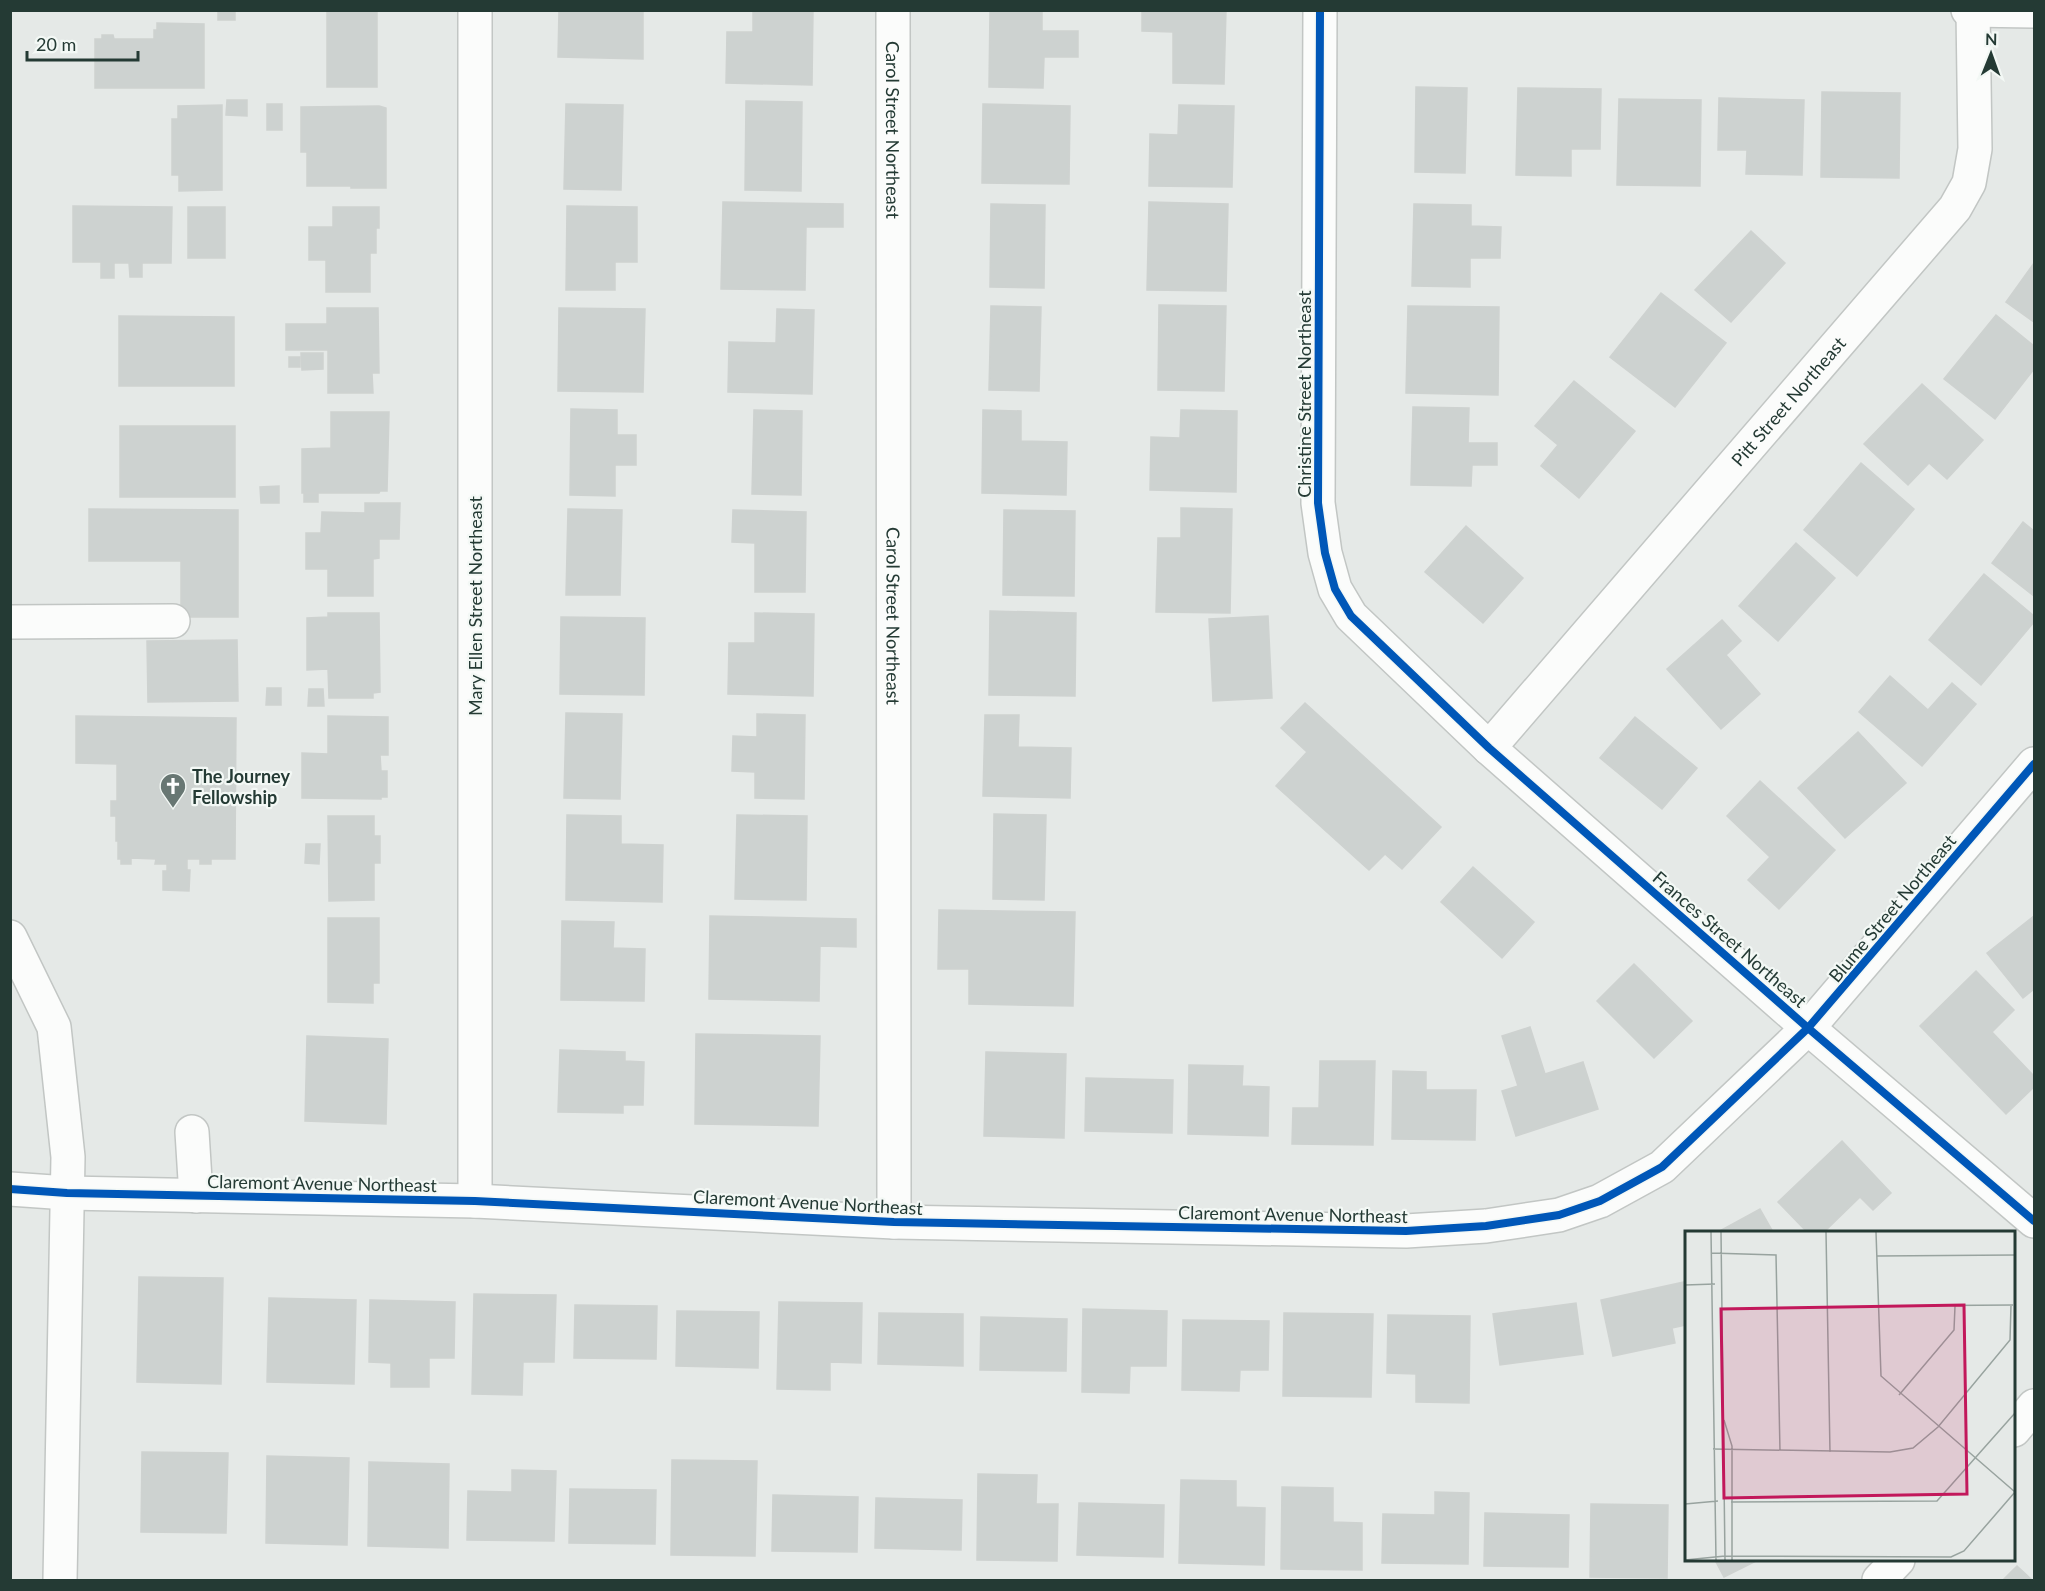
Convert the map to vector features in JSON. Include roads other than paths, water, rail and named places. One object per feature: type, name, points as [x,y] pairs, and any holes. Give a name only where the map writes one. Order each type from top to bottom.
[{"type":"street","name":"Mary Ellen Street Northeast","points":[[475,10],[475,1201]]},
{"type":"street","name":"Carol Street Northeast","points":[[893,10],[894,1222]]},
{"type":"street","name":"Christine Street Northeast","points":[[1320,10],[1318,503],[1325,553],[1335,589],[1351,616],[1488,748]]},
{"type":"street","points":[[1968,10],[2034,11]]},
{"type":"street","name":"Pitt Street Northeast","points":[[1488,748],[1955,208],[1969,183],[1975,149],[1973,10]]},
{"type":"street","points":[[10,622],[173,621]]},
{"type":"street","name":"Frances Street Northeast","points":[[1488,748],[1808,1028],[2034,1221]]},
{"type":"street","name":"Blume Street Northeast","points":[[1600,1201],[1662,1167],[1808,1028],[2034,764]]},
{"type":"street","points":[[10,937],[54,1027],[68,1156],[60,1581]]},
{"type":"street","points":[[192,1132],[196,1196]]},
{"type":"street","name":"Claremont Avenue Northeast","points":[[10,1189],[67,1193],[475,1201],[894,1222],[1406,1231],[1486,1226],[1559,1215],[1600,1201]]},
{"type":"street","points":[[2015,1428],[2034,1406]]},
{"type":"street","points":[[1879,1581],[1897,1561]]},
{"type":"place","name":"The Journey Fellowship","points":[[173,809]]}]
